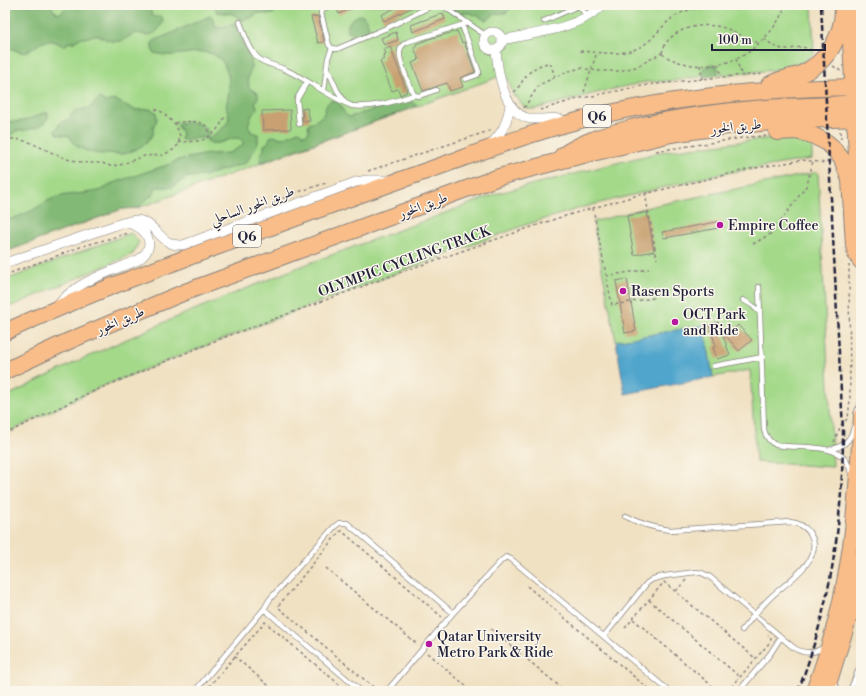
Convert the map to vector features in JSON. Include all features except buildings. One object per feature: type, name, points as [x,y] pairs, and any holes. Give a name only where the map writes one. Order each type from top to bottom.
[{"type":"highway","points":[[759,92],[771,83],[807,71],[824,58],[834,44],[841,28],[843,5]]},
{"type":"highway","name":"Q6","points":[[5,332],[55,309],[202,252],[399,179],[486,149],[570,123],[671,101],[730,93],[759,92],[857,99]]},
{"type":"highway","points":[[555,162],[562,155],[601,135],[648,124],[738,110],[857,99]]},
{"type":"highway","name":"طريق الخور","points":[[5,371],[71,340],[185,292],[500,177],[671,134],[735,125],[801,120],[857,99]]},
{"type":"highway","points":[[671,134],[683,140],[692,141],[752,134],[796,131],[812,135],[826,142],[837,153],[848,172],[850,180],[854,245],[857,259]]},
{"type":"main road","points":[[848,5],[857,99],[857,259]]},
{"type":"main road","points":[[858,5],[861,44]]},
{"type":"main road","points":[[814,691],[830,642],[843,587],[853,522],[861,415]]},
{"type":"main road","points":[[829,685],[855,617],[861,558]]},
{"type":"street","points":[[502,40],[561,27],[588,17],[603,5]]},
{"type":"street","points":[[490,32],[495,32],[500,35],[502,40],[500,47],[491,51],[484,46],[483,40],[485,35],[490,32]]},
{"type":"street","points":[[486,149],[502,130],[508,120],[508,101],[500,76],[496,50]]},
{"type":"street","points":[[508,101],[518,113],[526,118],[534,119],[553,117],[570,123]]},
{"type":"street","name":"طريق الخور الساحلي","points":[[5,263],[134,220],[146,223],[154,228],[168,242],[175,245],[183,245],[356,182],[399,179]]},
{"type":"street","points":[[55,309],[66,296],[78,287],[138,260],[144,255],[149,243],[146,233],[136,226],[122,223]]},
{"type":"lane","points":[[321,5],[321,15],[328,43],[332,48]]},
{"type":"lane","points":[[322,11],[331,5]]},
{"type":"lane","points":[[332,48],[340,48],[369,36],[433,5]]},
{"type":"lane","points":[[442,5],[485,35]]},
{"type":"lane","points":[[544,22],[580,5],[588,17]]},
{"type":"lane","points":[[240,22],[250,46],[257,57],[262,61],[282,68],[352,106],[373,106],[414,95],[419,96],[436,90]]},
{"type":"lane","points":[[414,95],[400,57],[400,50],[402,46],[407,42],[468,22]]},
{"type":"lane","points":[[462,25],[479,72],[477,75],[466,79]]},
{"type":"lane","points":[[324,90],[328,58],[332,48]]},
{"type":"lane","points":[[327,68],[337,90],[346,103]]},
{"type":"lane","points":[[299,124],[297,99],[306,82]]},
{"type":"lane","points":[[759,287],[763,357],[764,430],[768,439],[773,444],[830,449],[839,453],[846,460],[850,469],[851,478]]},
{"type":"lane","points":[[743,300],[752,305],[760,314]]},
{"type":"lane","points":[[714,366],[763,357]]},
{"type":"lane","points":[[830,449],[841,446],[850,438],[861,402]]},
{"type":"lane","points":[[849,502],[853,522]]},
{"type":"lane","points":[[625,516],[642,524],[666,529],[790,522],[805,528],[811,534],[813,543],[812,552],[806,565],[772,596],[742,630]]},
{"type":"lane","points":[[195,691],[264,610],[270,600],[334,526],[342,522],[347,523],[453,613]]},
{"type":"lane","points":[[387,691],[453,613],[501,560],[506,557],[509,557],[669,691]]},
{"type":"lane","points":[[604,636],[647,583],[653,579],[661,576],[702,573],[710,577],[794,648],[806,652],[818,650],[830,642]]},
{"type":"lane","points":[[264,610],[361,691]]},
{"type":"lane","points":[[739,691],[770,654],[781,637]]},
{"type":"lane","points":[[850,691],[861,664]]},
{"type":"lane","points":[[829,685],[840,691]]},
{"type":"path","points":[[580,51],[620,54],[639,48],[650,40],[671,18],[688,10],[701,8],[718,9],[734,5]]},
{"type":"path","points":[[662,53],[678,62],[700,65],[718,64],[736,59],[748,52],[764,39],[780,19],[785,5]]},
{"type":"path","points":[[662,53],[663,47],[667,40],[672,36],[702,25],[725,28],[759,44]]},
{"type":"path","points":[[764,39],[779,48],[783,49],[804,46],[817,54]]},
{"type":"path","points":[[584,92],[597,52]]},
{"type":"path","points":[[508,101],[515,100],[523,110],[536,87],[555,77],[576,69],[606,72],[625,70],[636,67],[662,53]]},
{"type":"path","points":[[736,59],[742,76]]},
{"type":"path","points":[[508,101],[527,75],[543,64],[551,65],[555,77]]},
{"type":"path","points":[[718,64],[721,77]]},
{"type":"path","points":[[830,64],[839,71],[857,99]]},
{"type":"path","points":[[700,65],[702,79]]},
{"type":"path","points":[[835,68],[836,74]]},
{"type":"path","points":[[537,111],[577,99],[646,85],[721,77],[768,74]]},
{"type":"path","points":[[5,139],[29,142],[66,159],[102,163],[110,166],[124,164],[144,156],[163,155],[173,150],[178,143],[180,133],[175,123],[162,112],[155,109]]},
{"type":"path","points":[[178,143],[203,140],[207,138],[217,129],[226,115]]},
{"type":"path","points":[[175,123],[187,121],[202,124],[207,127],[210,132],[209,135]]},
{"type":"path","points":[[362,173],[496,128]]},
{"type":"path","points":[[840,128],[842,142]]},
{"type":"path","points":[[656,150],[771,135]]},
{"type":"path","name":"OLYMPIC CYCLING TRACK","points":[[5,434],[87,394],[218,340],[474,246],[558,218],[646,193],[750,169],[802,160],[826,162]]},
{"type":"path","points":[[753,244],[772,233],[807,185],[813,161]]},
{"type":"path","points":[[268,205],[333,181]]},
{"type":"path","points":[[646,193],[657,259]]},
{"type":"path","points":[[593,208],[612,305],[654,298]]},
{"type":"path","points":[[5,275],[83,246],[126,232],[131,233]]},
{"type":"path","points":[[830,449],[841,425],[848,418],[850,400],[850,318],[857,259]]},
{"type":"path","points":[[606,276],[649,269]]},
{"type":"path","points":[[378,691],[278,607],[278,605],[339,532],[341,531],[446,621]]},
{"type":"path","points":[[326,568],[472,691]]},
{"type":"path","points":[[676,591],[688,578]]},
{"type":"path","points":[[625,628],[664,582],[756,658]]},
{"type":"path","points":[[527,586],[651,691]]},
{"type":"path","points":[[649,600],[740,677]]},
{"type":"path","points":[[633,619],[718,691]]},
{"type":"path","points":[[205,691],[265,622],[347,691]]},
{"type":"path","points":[[491,629],[565,691]]},
{"type":"path","points":[[728,691],[770,642],[769,636],[764,632]]},
{"type":"path","points":[[234,656],[275,691]]},
{"type":"green space","points":[[5,5],[812,5],[814,53],[803,62],[786,69],[671,81],[645,82],[535,109],[528,109],[521,104],[517,96],[514,97],[506,74],[138,208],[122,209],[5,252]]},
{"type":"green space","points":[[7,5],[52,5],[53,10],[59,14],[67,5],[144,5],[150,8],[152,15],[155,17],[161,16],[163,19],[158,30],[150,35],[136,33],[122,40],[116,41],[94,35],[80,38],[74,42],[67,43],[65,46],[54,41],[49,41],[41,43],[24,53],[12,49],[5,41],[9,23]]},
{"type":"green space","points":[[214,5],[278,5],[273,14],[257,13],[251,18],[242,20],[233,14],[217,12]]},
{"type":"green space","points":[[446,5],[524,5],[522,7],[512,6],[506,13],[494,14],[489,19],[485,20],[470,13],[458,13]]},
{"type":"green space","points":[[360,15],[365,18],[369,29],[366,32],[355,36],[348,32],[348,26],[352,19]]},
{"type":"green space","points":[[210,16],[212,17],[215,27],[232,25],[238,26],[243,44],[251,59],[251,70],[248,77],[249,88],[258,93],[258,98],[255,102],[257,109],[252,115],[248,125],[251,132],[258,134],[258,143],[246,163],[203,176],[188,177],[172,187],[156,187],[154,194],[138,208],[122,209],[5,252],[5,221],[28,212],[50,200],[62,196],[101,190],[110,184],[178,160],[208,154],[230,153],[243,145],[243,141],[235,138],[221,143],[211,143],[206,140],[226,124],[229,117],[226,107],[229,81],[222,61],[217,56],[210,53],[196,52],[165,55],[154,53],[152,48],[152,43],[154,41]]},
{"type":"green space","points":[[706,66],[717,66],[718,75],[704,77],[702,71]]},
{"type":"green space","points":[[100,98],[105,102],[115,100],[135,110],[150,109],[156,112],[157,120],[148,141],[127,153],[100,154],[80,148],[74,144],[69,136],[57,134],[55,131],[61,122],[68,119],[75,111],[89,108]]},
{"type":"green space","points":[[407,100],[418,106],[260,163],[264,145],[268,143],[270,137],[273,136],[283,138],[298,131],[303,135],[307,134],[309,131],[308,125],[324,114],[327,104],[331,101],[338,102],[346,115],[349,117]]},
{"type":"green space","points":[[44,113],[48,113],[48,117],[45,122],[38,127],[16,131],[5,139],[5,120],[14,122],[30,119]]},
{"type":"green space","points":[[188,122],[203,126],[208,133],[206,137],[181,140],[182,134],[177,124]]},
{"type":"green space","points":[[770,138],[812,140],[812,159],[714,175],[584,207],[525,225],[275,319],[100,387],[5,434],[5,397],[80,360],[172,319],[299,267],[499,193],[660,152]]},
{"type":"green space","points":[[818,172],[833,467],[756,462],[750,370],[713,377],[704,325],[616,341],[593,222],[653,206]]},
{"type":"green space","points":[[131,233],[139,242],[133,254],[5,309],[5,280]]},
{"type":"water","points":[[704,325],[713,377],[625,394],[616,341]]},
{"type":"railway","points":[[798,691],[819,627],[827,595],[833,563],[841,498],[843,430],[821,5]]},
{"type":"place","name":"Empire Coffee","points":[[720,225]]},
{"type":"place","name":"Rasen Sports","points":[[623,291]]},
{"type":"place","name":"OCT Park and Ride","points":[[675,322]]},
{"type":"place","name":"Qatar University Metro Park & Ride","points":[[429,644]]}]
